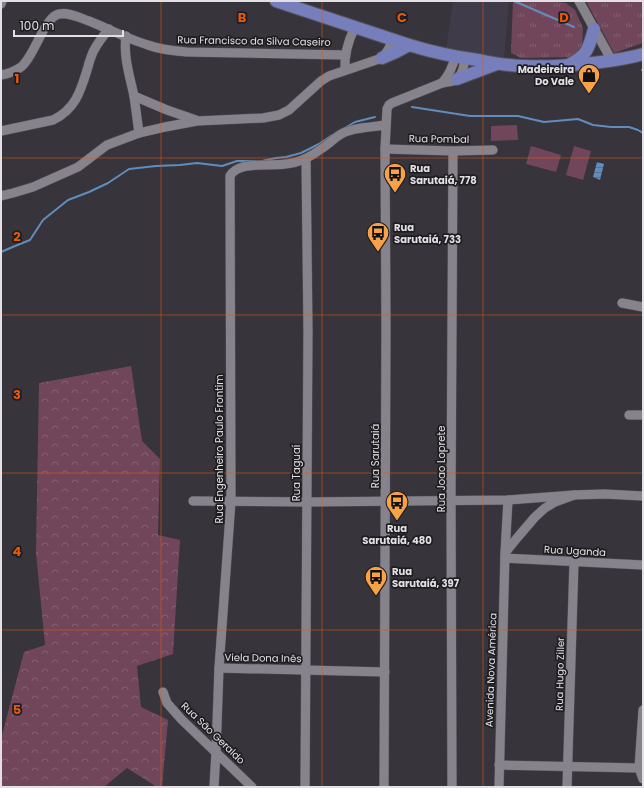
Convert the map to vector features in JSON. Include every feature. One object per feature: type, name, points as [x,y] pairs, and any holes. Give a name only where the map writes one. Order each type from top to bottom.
[{"type":"main road","points":[[276,1],[409,46],[498,64],[524,66],[567,65],[612,61],[643,54]]},
{"type":"main road","points":[[567,65],[578,60],[585,54],[594,29]]},
{"type":"main road","points":[[382,58],[409,46]]},
{"type":"main road","points":[[457,79],[498,64]]},
{"type":"street","points":[[579,1],[612,61]]},
{"type":"street","name":"Rua Francisco da Silva Caseiro","points":[[1,75],[8,74],[25,63],[51,18],[60,14],[70,14],[148,45],[163,49],[187,52],[345,55]]},
{"type":"street","points":[[345,70],[345,55],[355,27]]},
{"type":"street","points":[[1,131],[53,120],[69,110],[76,100],[92,53],[109,29]]},
{"type":"street","points":[[126,36],[126,58],[140,133]]},
{"type":"street","points":[[1,196],[28,188],[78,167],[107,145],[140,133],[197,121],[246,119],[279,115],[289,110],[321,81],[329,76],[382,58],[393,40]]},
{"type":"street","points":[[442,83],[453,81],[461,74],[463,69],[460,57]]},
{"type":"street","points":[[442,83],[460,57]]},
{"type":"street","name":"Rua Sarutaiá","points":[[384,787],[386,500],[385,149],[387,109],[389,105],[442,83]]},
{"type":"street","points":[[134,96],[197,121]]},
{"type":"street","points":[[306,159],[343,133],[386,125]]},
{"type":"street","name":"Rua Pombal","points":[[385,149],[453,151],[493,150]]},
{"type":"street","name":"Rua Joao Loprete","points":[[452,787],[451,500],[453,151]]},
{"type":"street","name":"Rua Engenheiro Paulo Frontim","points":[[214,787],[219,668],[231,501],[230,176],[232,172],[238,168],[256,165],[290,164],[306,159]]},
{"type":"street","name":"Rua Taguaí","points":[[305,787],[308,323],[306,159]]},
{"type":"street","points":[[622,303],[643,307]]},
{"type":"street","points":[[629,415],[643,415]]},
{"type":"street","points":[[193,501],[307,502],[386,500],[508,500],[604,494],[643,496]]},
{"type":"street","points":[[505,556],[525,528],[545,508],[555,502],[574,495]]},
{"type":"street","name":"Avenida Nova América","points":[[499,787],[505,556],[508,500]]},
{"type":"street","name":"Rua Uganda","points":[[505,556],[574,562],[643,565]]},
{"type":"street","name":"Rua Hugo Ziller","points":[[567,787],[574,562]]},
{"type":"street","name":"Viela Dona Inês","points":[[219,668],[385,672]]},
{"type":"street","name":"Rua São Geraldo","points":[[163,692],[167,703],[182,720],[252,787]]},
{"type":"street","points":[[643,710],[640,768],[643,779]]},
{"type":"street","points":[[499,765],[640,768]]},
{"type":"shaded area","points":[[453,1],[509,1],[504,58],[446,50]]},
{"type":"green space","points":[[513,1],[553,1],[566,3],[575,10],[583,28],[582,49],[571,57],[521,58],[511,53]]},
{"type":"green space","points":[[586,1],[639,1],[643,3],[643,43],[614,53]]},
{"type":"green space","points":[[517,125],[518,140],[491,141],[491,126]]},
{"type":"green space","points":[[531,146],[561,155],[556,172],[526,164]]},
{"type":"green space","points":[[574,146],[591,151],[583,180],[566,175]]},
{"type":"green space","points":[[131,366],[142,441],[160,459],[158,535],[180,540],[173,654],[137,666],[141,707],[168,720],[162,787],[157,787],[127,768],[104,787],[1,787],[1,739],[24,652],[45,645],[36,553],[39,383]]},
{"type":"water","points":[[597,162],[604,164],[600,180],[593,177]]},
{"type":"waterway","points":[[514,1],[574,27]]},
{"type":"waterway","points":[[412,107],[470,116],[518,116],[544,122],[578,119],[593,125],[629,127],[643,133]]},
{"type":"waterway","points":[[343,129],[355,122],[375,117]]},
{"type":"waterway","points":[[262,161],[301,153],[319,144],[332,135]]},
{"type":"waterway","points":[[1,252],[30,240],[43,220],[68,200],[108,183],[129,169],[197,163],[222,166],[237,161],[256,161]]},
{"type":"place","name":"Madeireira Do Vale","points":[[589,94]]},
{"type":"place","name":"Rua Sarutaiá, 778","points":[[395,194]]},
{"type":"place","name":"Rua Sarutaiá, 733","points":[[378,252]]},
{"type":"place","name":"Rua Sarutaiá, 480","points":[[397,522]]},
{"type":"place","name":"Rua Sarutaiá, 397","points":[[376,596]]}]
